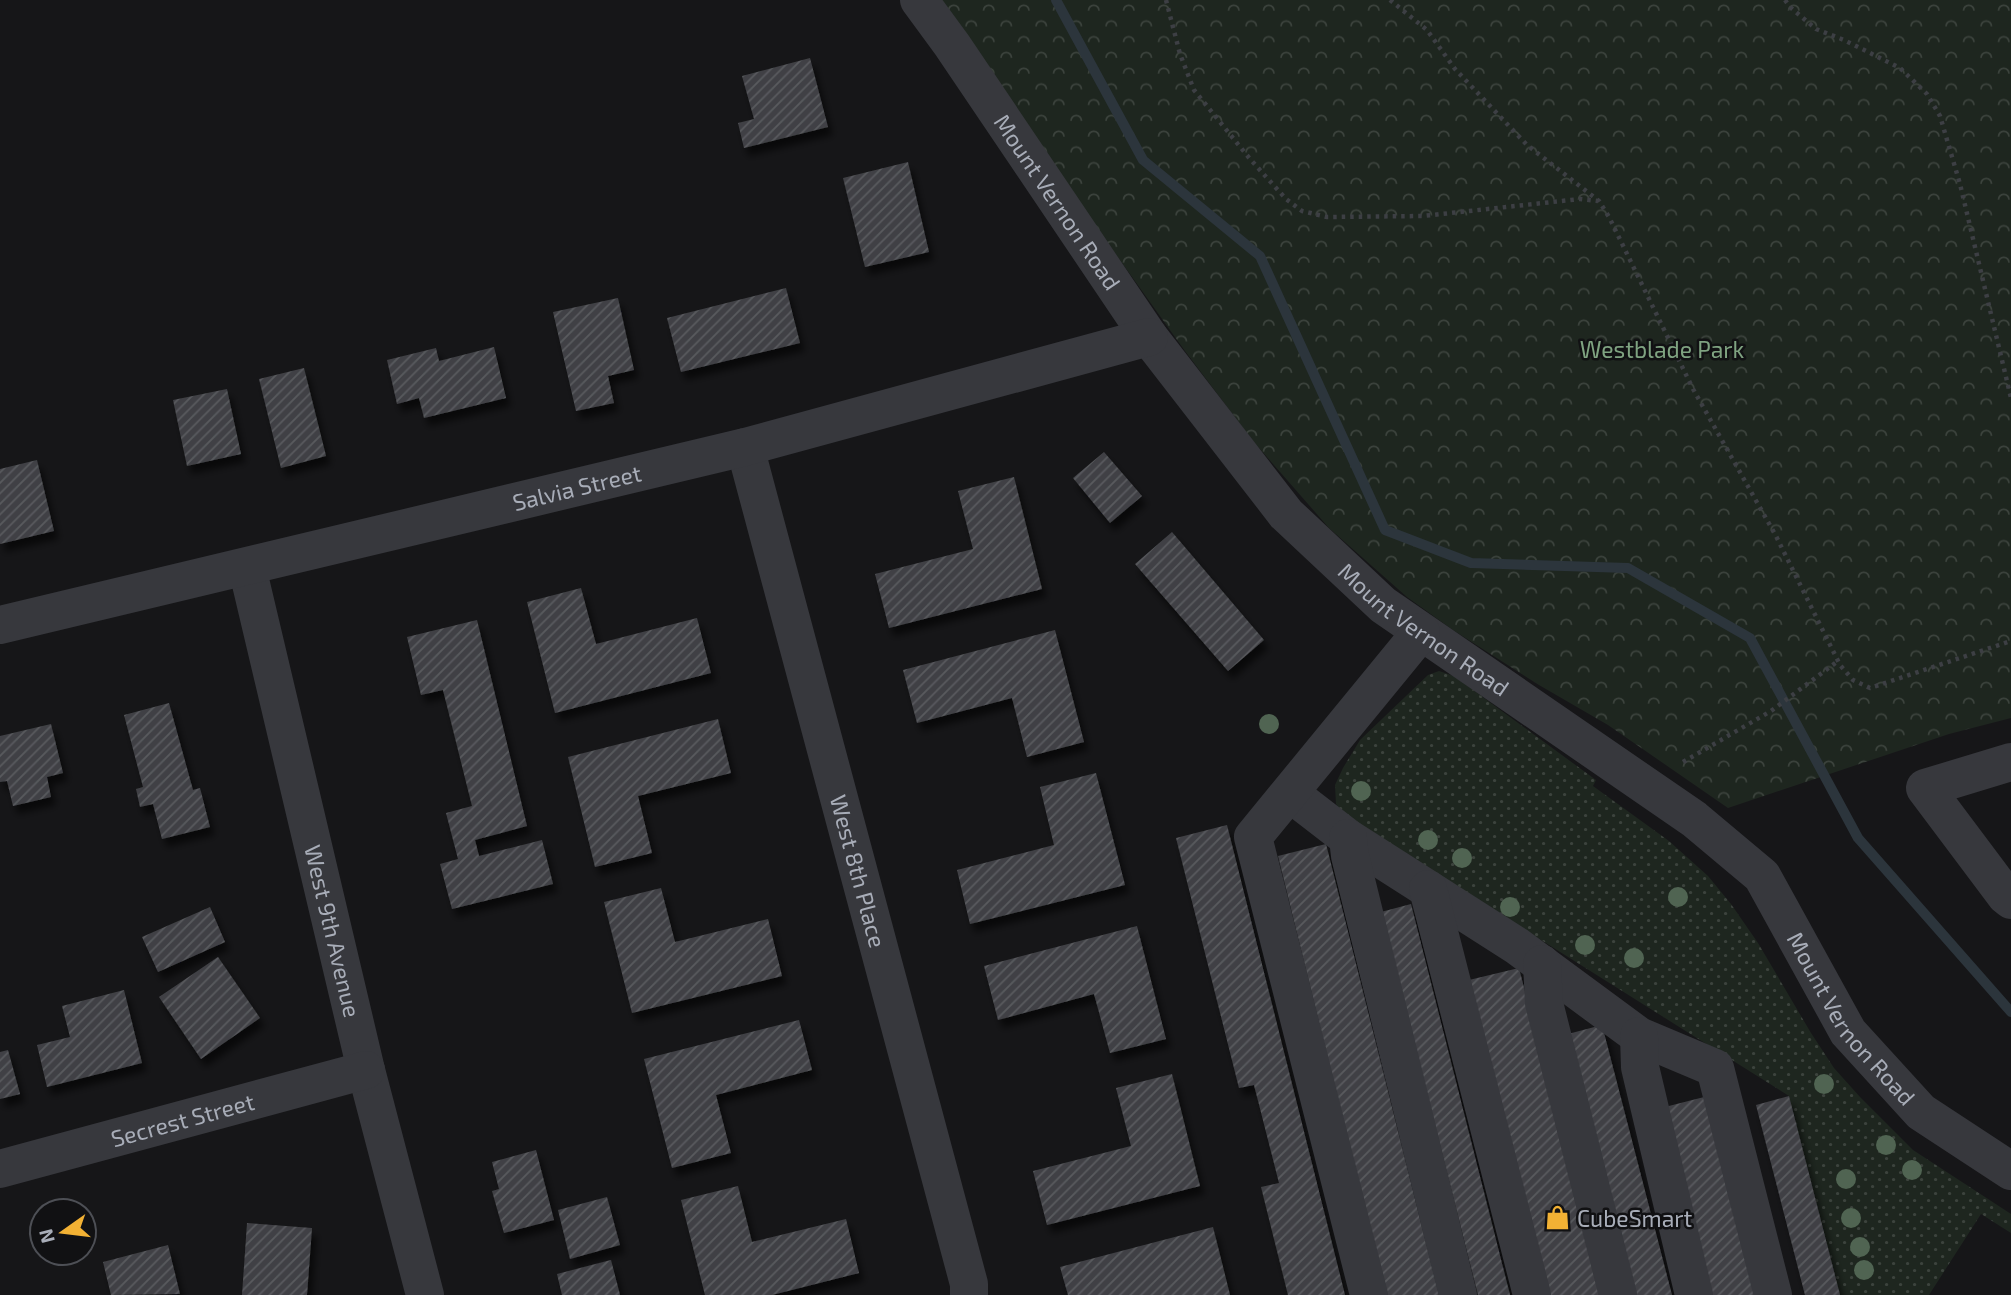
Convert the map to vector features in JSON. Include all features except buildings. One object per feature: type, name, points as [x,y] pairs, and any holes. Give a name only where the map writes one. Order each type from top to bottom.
[{"type":"street","name":"Mount Vernon Road","points":[[919,0],[1149,337],[1286,514],[1383,605],[1694,819],[1762,876],[1848,1032],[1921,1112],[2011,1171]]},
{"type":"street","name":"Salvia Street","points":[[0,625],[745,447],[1149,337]]},
{"type":"street","name":"West 8th Place","points":[[745,447],[969,1284],[968,1295]]},
{"type":"street","name":"West 9th Avenue","points":[[247,567],[366,1070],[425,1295]]},
{"type":"street","points":[[1369,1295],[1253,837],[1291,794],[1421,632]]},
{"type":"street","points":[[2011,762],[1926,788],[2011,900]]},
{"type":"street","points":[[1291,794],[1348,838],[1542,964],[1639,1036],[1715,1068],[1773,1295]]},
{"type":"street","points":[[1348,838],[1353,870],[1458,1295]]},
{"type":"street","points":[[1428,889],[1532,1295]]},
{"type":"street","points":[[1542,964],[1544,1003],[1618,1295]]},
{"type":"street","points":[[1639,1036],[1640,1067],[1695,1295]]},
{"type":"street","name":"Secrest Street","points":[[0,1169],[366,1070]]},
{"type":"path","points":[[1166,0],[1180,54],[1194,90],[1259,169],[1286,199],[1302,211],[1327,217],[1423,216],[1580,199],[1599,201]]},
{"type":"path","points":[[1390,0],[1427,30],[1455,69],[1527,145],[1599,201],[1693,389],[1776,536],[1838,661],[1853,680],[1870,688],[2011,641]]},
{"type":"path","points":[[1785,0],[1816,29],[1900,68],[1927,94],[1940,116],[1960,184],[2011,398]]},
{"type":"path","points":[[1683,762],[1771,711],[1838,661]]},
{"type":"green space","name":"Westblade Park","points":[[934,0],[2011,0],[2011,718],[1949,734],[1728,808],[1608,725],[1453,630],[1407,597],[1329,528],[1253,441],[1185,351]]},
{"type":"green space","points":[[1439,671],[1454,676],[1596,780],[1593,786],[1669,841],[1708,876],[1758,943],[1834,1068],[1913,1150],[2011,1214],[2011,1233],[1981,1214],[1929,1295],[1840,1295],[1789,1096],[1347,818],[1336,804],[1335,785],[1360,740],[1428,675]]},
{"type":"waterway","points":[[1056,0],[1143,160],[1260,256],[1385,530],[1471,563],[1628,568],[1750,638],[1858,838],[2011,1012]]},
{"type":"place","name":"CubeSmart","points":[[1557,1218]]}]
